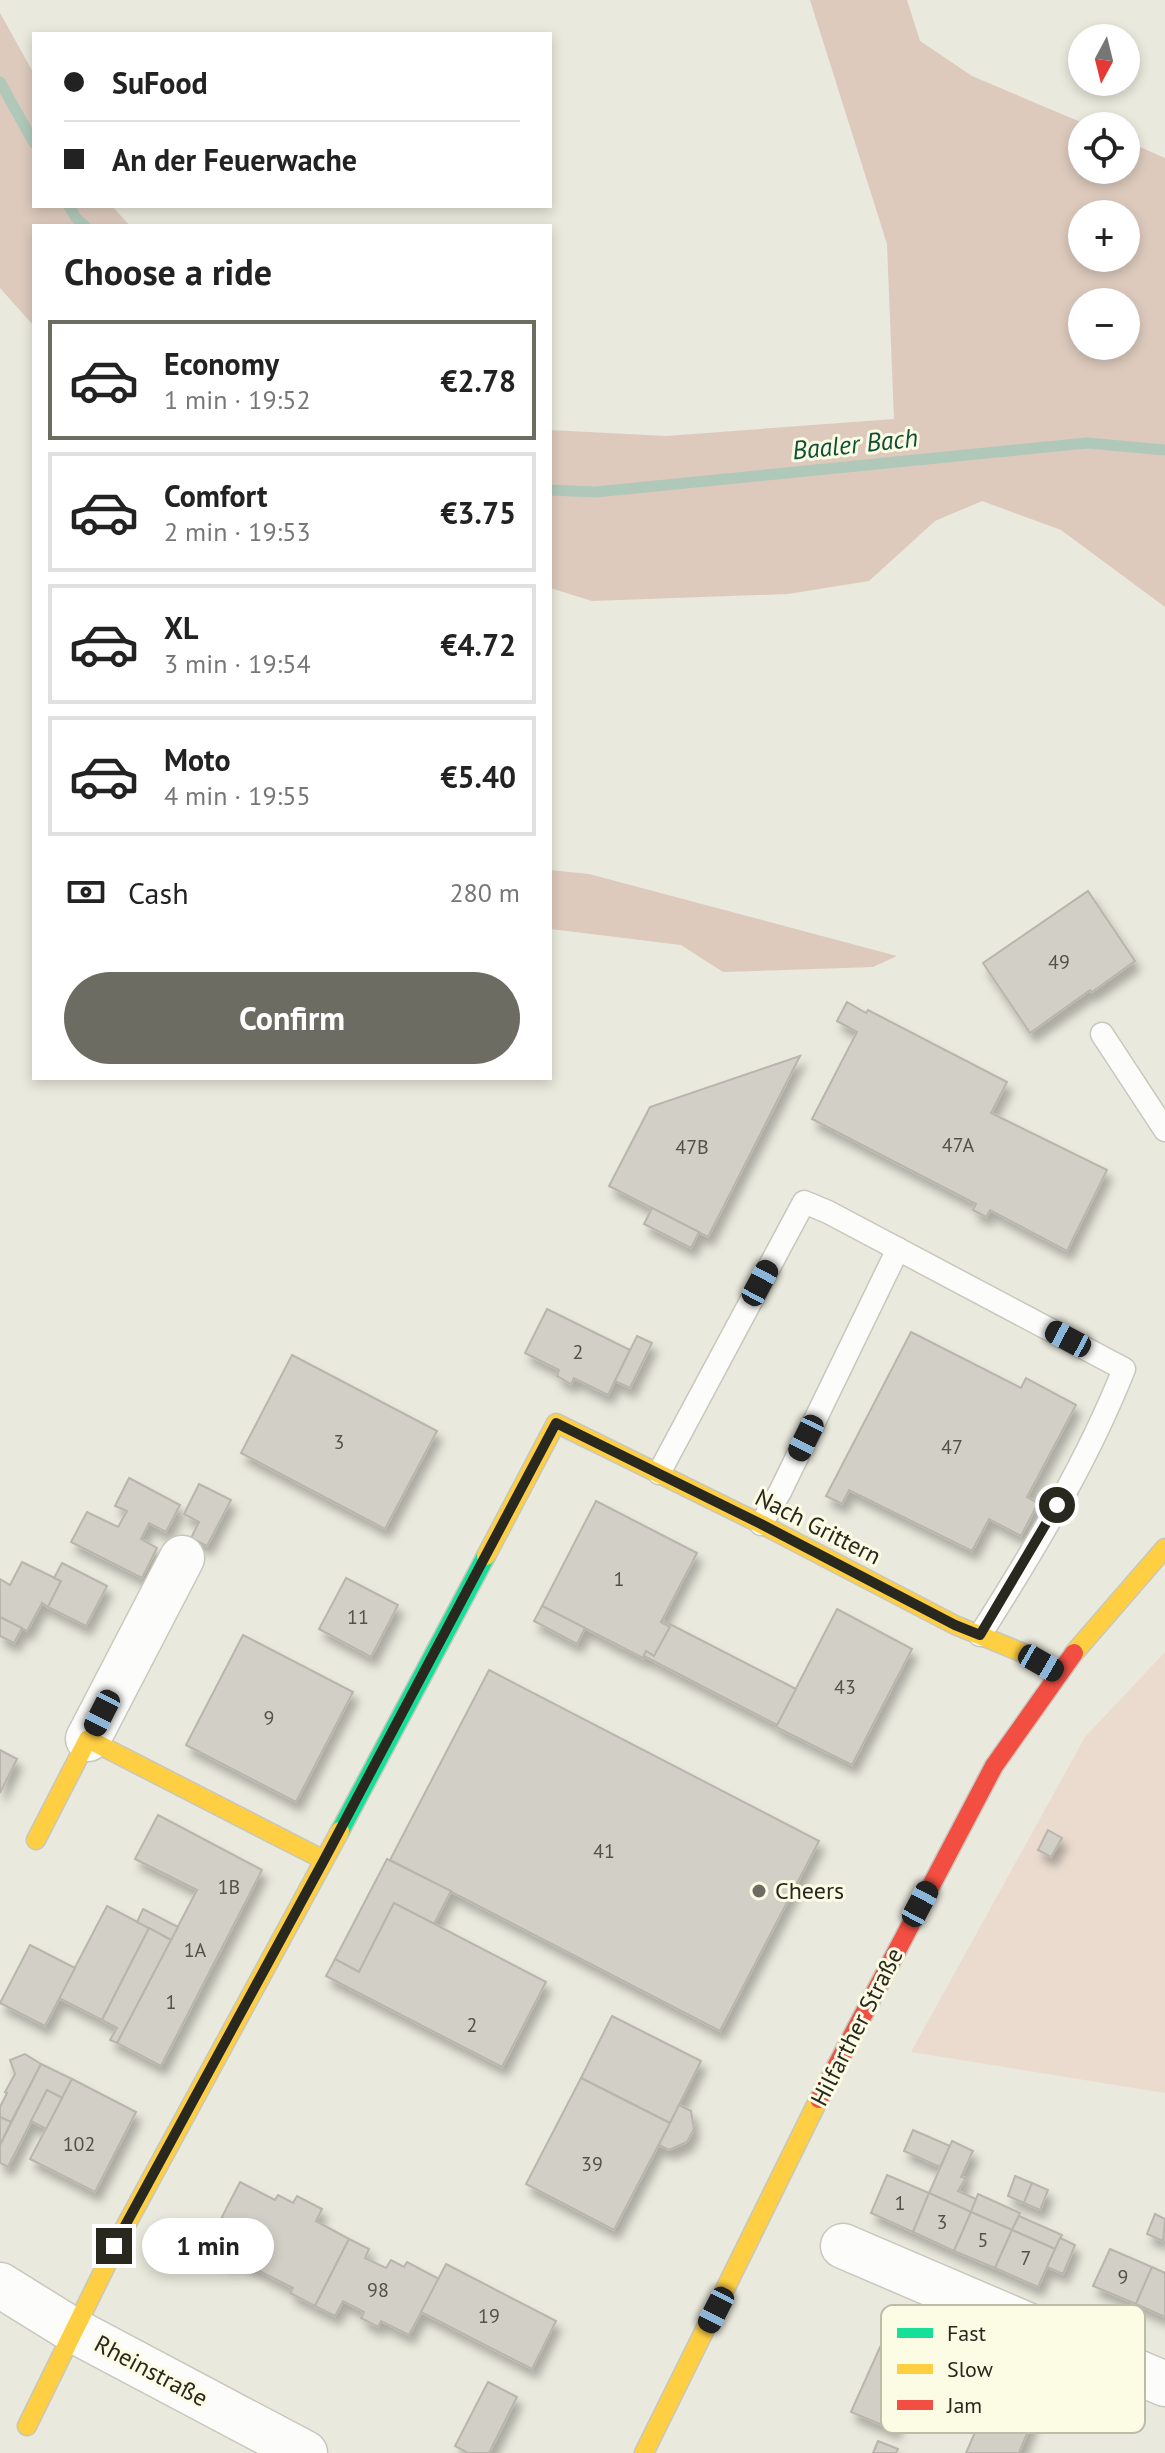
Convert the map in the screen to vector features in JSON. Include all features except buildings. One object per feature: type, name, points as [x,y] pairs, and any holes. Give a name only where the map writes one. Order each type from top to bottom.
[{"type":"street","name":"Nach Grittern","points":[[324,1860],[556,1423],[761,1524],[955,1625],[1023,1653],[1059,1673]]},
{"type":"street","name":"Hilfarther Straße","points":[[644,2453],[847,2042],[994,1766],[1059,1673],[1165,1548]]},
{"type":"street","points":[[36,1840],[182,1558]]},
{"type":"street","points":[[27,2426],[71,2329],[114,2246],[324,1860],[88,1739]]},
{"type":"street","points":[[843,2246],[981,2305]]},
{"type":"street","name":"Rheinstraße","points":[[0,2285],[71,2329],[305,2453]]},
{"type":"street","points":[[1145,2375],[1165,2384]]},
{"type":"lane","points":[[1102,1034],[1165,1130]]},
{"type":"lane","points":[[659,1473],[804,1202],[898,1249],[1124,1369],[1102,1424],[1012,1585],[980,1635]]},
{"type":"lane","points":[[761,1524],[780,1492],[898,1249]]},
{"type":"shaded area","points":[[810,0],[907,0],[920,41],[972,76],[1068,117],[1068,184],[1140,184],[1140,147],[1165,158],[1165,607],[1061,530],[982,501],[935,521],[869,581],[788,594],[592,601],[552,589],[552,430],[666,436],[894,419],[887,244]]},
{"type":"shaded area","points":[[0,13],[32,70],[32,208],[114,208],[128,224],[32,224],[32,324],[0,288]]},
{"type":"shaded area","points":[[552,870],[589,874],[897,956],[873,967],[723,972],[681,945],[552,929]]},
{"type":"shaded area","points":[[1165,1652],[1165,2093],[911,2052],[1085,1737]]},
{"type":"waterway","name":"Baaler Bach","points":[[0,82],[32,139]]},
{"type":"waterway","name":"Baaler Bach","points":[[70,208],[83,224]]},
{"type":"waterway","name":"Baaler Bach","points":[[552,490],[595,492],[1087,443],[1165,450]]},
{"type":"traffic: fast","points":[[340,1831],[486,1556]]},
{"type":"traffic: slow","points":[[486,1556],[556,1423],[761,1524],[955,1625],[1023,1653],[1059,1673]]},
{"type":"traffic: slow","points":[[1074,1653],[1165,1548]]},
{"type":"traffic: slow","points":[[36,1840],[88,1739],[324,1860]]},
{"type":"traffic: slow","points":[[27,2426],[125,2227],[340,1831]]},
{"type":"traffic: slow","points":[[644,2453],[819,2099]]},
{"type":"traffic: jam","points":[[819,2099],[994,1766],[1074,1653]]},
{"type":"place","name":"Cheers","points":[[759,1891]]},
{"type":"route","points":[[114,2246],[556,1423],[980,1635],[1057,1505]]}]
